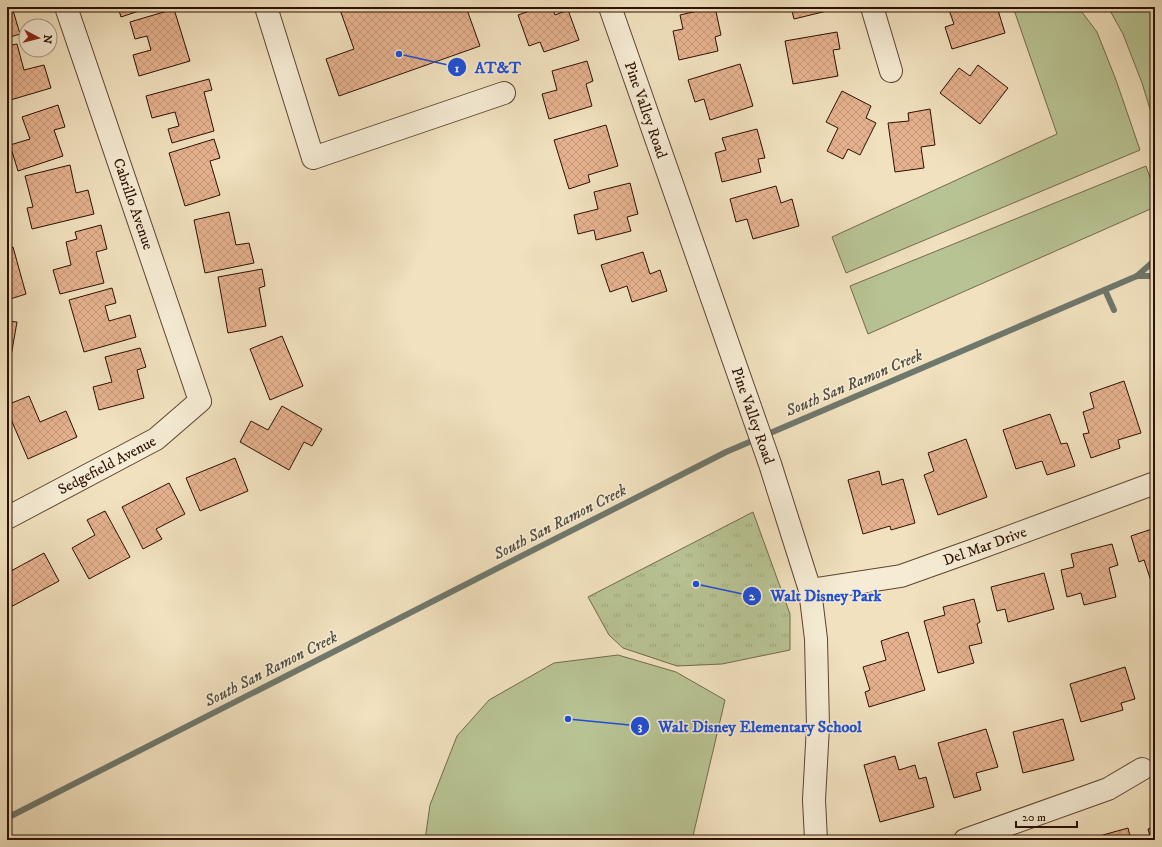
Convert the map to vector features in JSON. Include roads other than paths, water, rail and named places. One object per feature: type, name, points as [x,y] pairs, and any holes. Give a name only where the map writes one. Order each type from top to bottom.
[{"type":"street","name":"Cabrillo Avenue","points":[[66,7],[200,401]]},
{"type":"street","points":[[266,7],[313,158],[504,93]]},
{"type":"street","name":"Pine Valley Road","points":[[610,7],[755,420],[810,590],[816,639],[818,726],[814,800],[816,840]]},
{"type":"street","points":[[872,7],[891,71]]},
{"type":"street","name":"Sedgefield Avenue","points":[[7,518],[156,439],[200,401]]},
{"type":"street","name":"Del Mar Drive","points":[[810,590],[900,576],[1155,483]]},
{"type":"street","points":[[965,840],[1108,789],[1142,769]]},
{"type":"waterway","name":"South San Ramon Creek","points":[[1137,276],[1155,260]]},
{"type":"waterway","name":"South San Ramon Creek","points":[[7,818],[726,452],[1137,276],[1155,276]]},
{"type":"waterway","points":[[1105,290],[1114,310]]},
{"type":"place","name":"AT&T","points":[[399,54]]},
{"type":"place","name":"Walt Disney Park","points":[[696,584]]},
{"type":"place","name":"Walt Disney Elementary School","points":[[568,719]]}]
